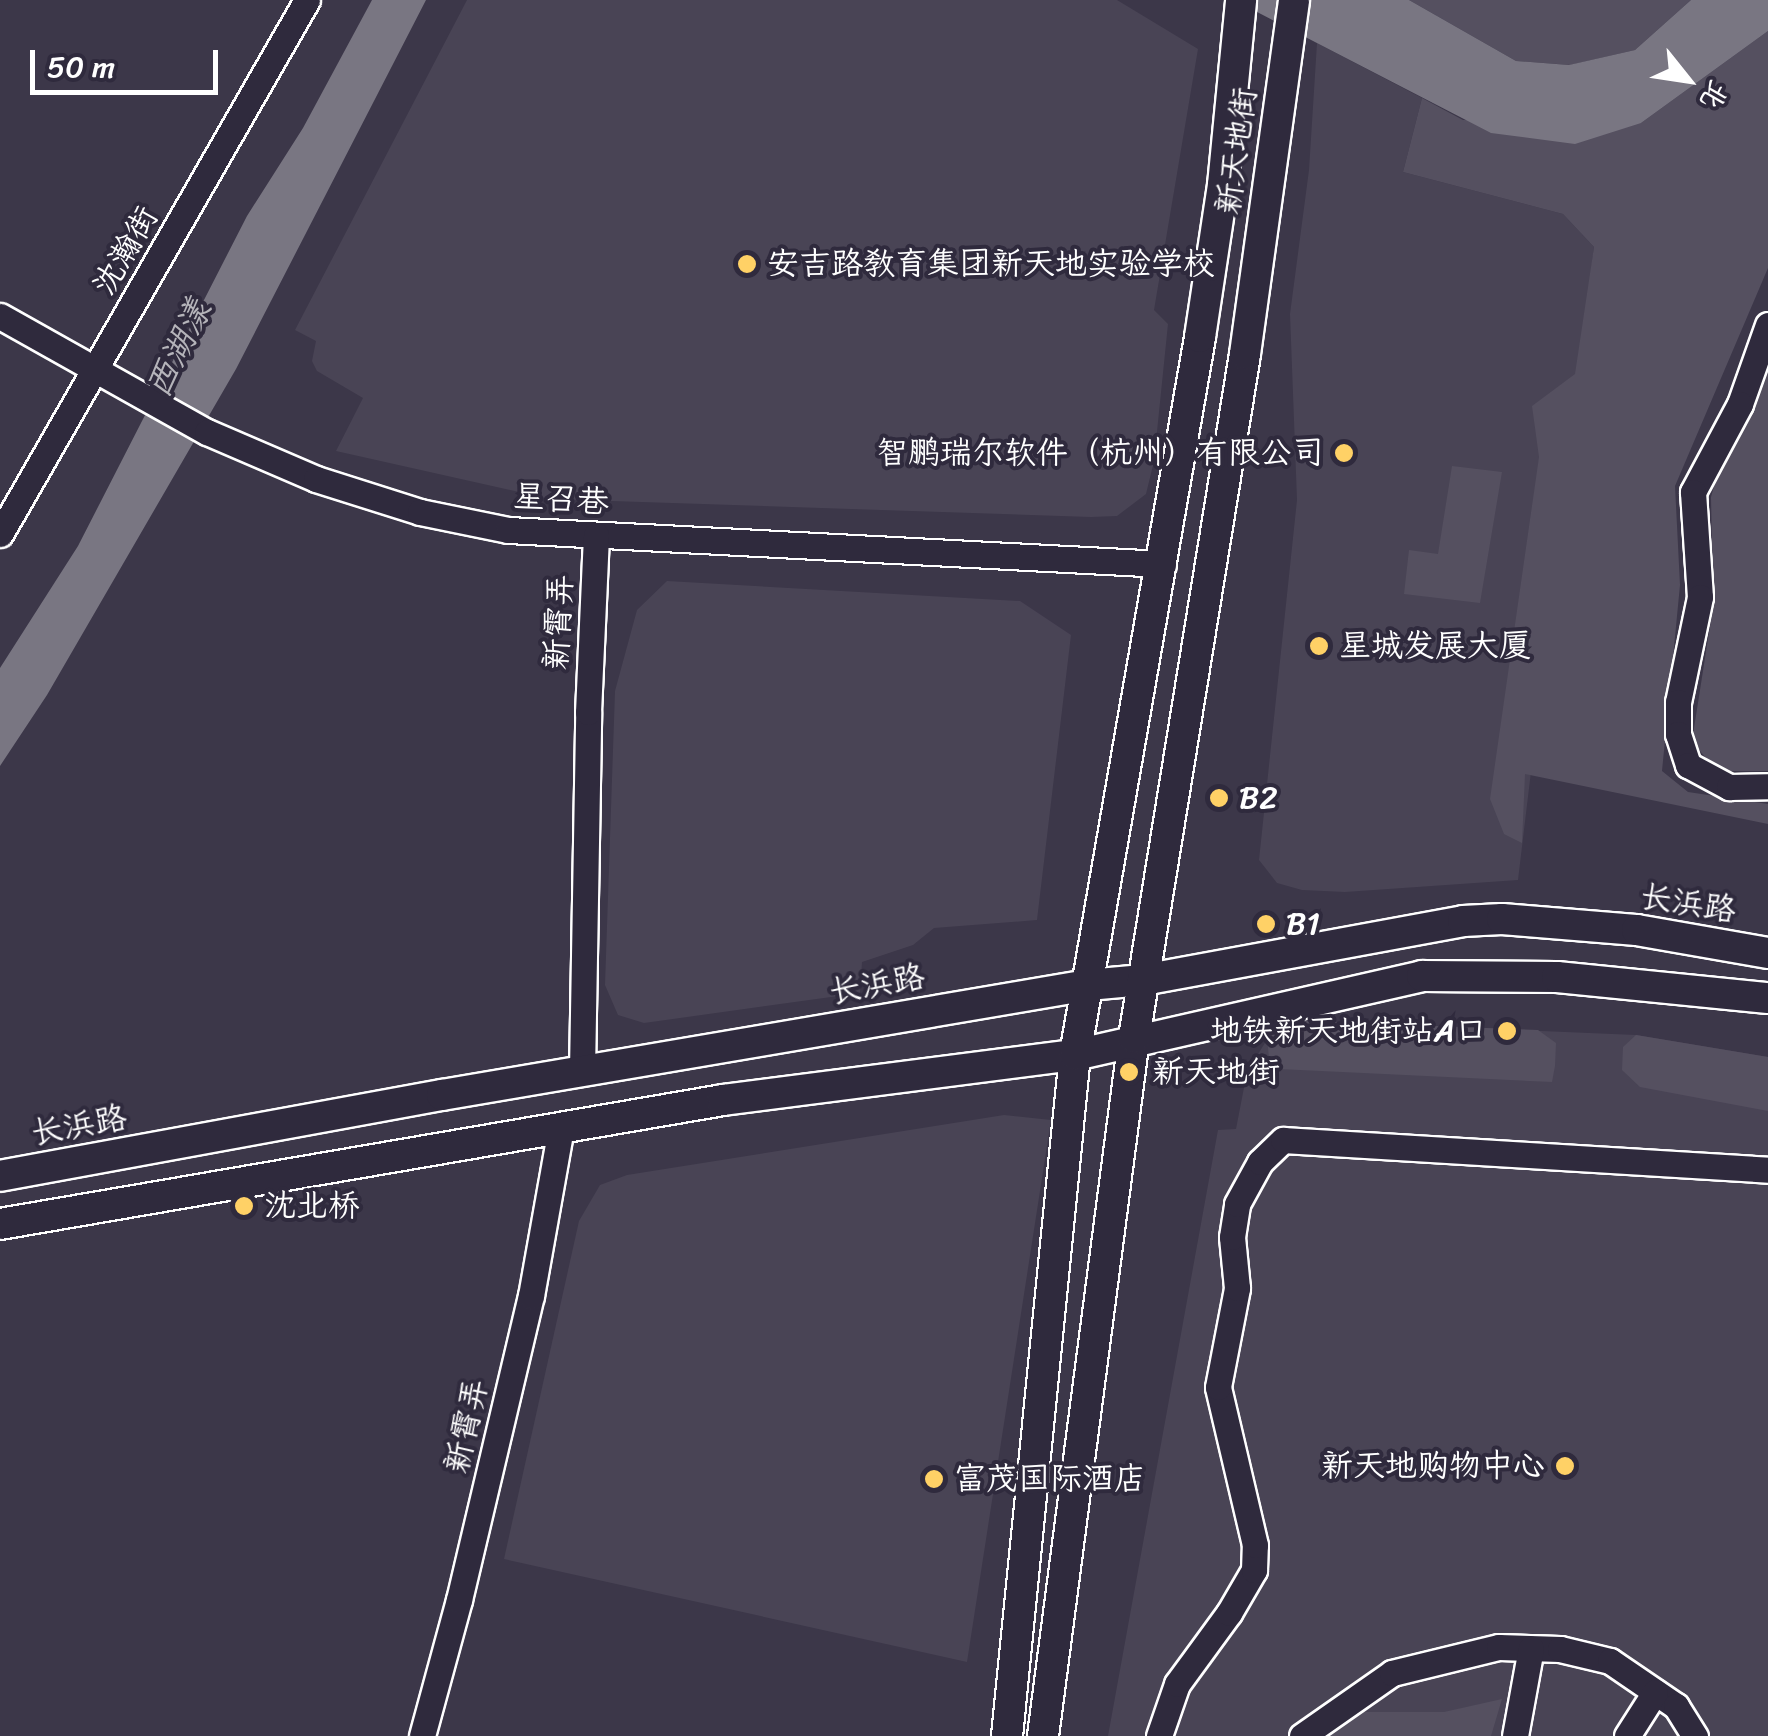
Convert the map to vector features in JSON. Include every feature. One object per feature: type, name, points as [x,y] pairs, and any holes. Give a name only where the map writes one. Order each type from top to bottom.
[{"type":"main road","name":"新天地街","points":[[1007,1736],[1075,1055],[1163,564],[1223,185],[1242,0]]},
{"type":"main road","name":"新天地街","points":[[1043,1736],[1134,1038],[1245,354],[1294,0]]},
{"type":"main road","name":"长浜路","points":[[0,1176],[582,1071],[1088,985],[1143,980],[1463,921],[1502,918],[1636,930],[1768,953]]},
{"type":"main road","points":[[0,1224],[724,1100],[1075,1055],[1134,1038],[1422,976],[1557,977],[1768,998]]},
{"type":"street","name":"沈瀚街","points":[[0,534],[307,0]]},
{"type":"street","name":"星召巷","points":[[0,316],[207,432],[316,479],[420,512],[508,530],[1163,564]]},
{"type":"street","points":[[1768,325],[1740,404],[1693,492],[1700,597],[1678,702],[1678,734],[1688,765],[1728,787],[1768,786]]},
{"type":"street","name":"新霄弄","points":[[582,1071],[588,712],[596,535]]},
{"type":"street","name":"新霄弄","points":[[422,1736],[459,1600],[531,1296],[561,1128]]},
{"type":"street","points":[[1159,1736],[1177,1684],[1229,1614],[1254,1570],[1255,1545],[1218,1387],[1237,1288],[1232,1237],[1236,1204],[1260,1162],[1283,1140],[1768,1170]]},
{"type":"street","points":[[1302,1736],[1392,1673],[1499,1648],[1560,1649],[1610,1661],[1676,1706],[1695,1736]]},
{"type":"street","points":[[1515,1736],[1531,1648]]},
{"type":"street","points":[[1627,1736],[1654,1692]]},
{"type":"shaded area","points":[[372,0],[426,0],[236,369],[47,695],[0,766],[0,668],[78,546],[247,216],[303,128]]},
{"type":"shaded area","name":"安吉路教育集团新天地实验学校","points":[[467,0],[1117,0],[1198,49],[1154,310],[1168,324],[1154,461],[1146,494],[1117,516],[1091,517],[550,499],[336,451],[363,398],[317,371],[312,361],[316,341],[295,330]]},
{"type":"shaded area","points":[[1234,0],[1409,0],[1516,61],[1569,65],[1635,50],[1691,0],[1768,0],[1768,31],[1641,123],[1575,144],[1491,133]]},
{"type":"shaded area","points":[[1409,0],[1691,0],[1635,50],[1570,65],[1516,61]]},
{"type":"shaded area","points":[[1768,31],[1768,268],[1675,486],[1680,585],[1662,771],[1688,792],[1768,804],[1768,824],[1525,774],[1522,843],[1504,834],[1490,799],[1539,457],[1532,406],[1575,374],[1594,247],[1563,214],[1403,172],[1422,98],[1463,120],[1641,123]]},
{"type":"shaded area","points":[[1317,43],[1422,98],[1403,172],[1563,214],[1594,247],[1518,880],[1345,892],[1302,890],[1277,883],[1259,860],[1297,500],[1290,314],[1309,170]]},
{"type":"shaded area","points":[[1768,372],[1768,771],[1729,771],[1709,762],[1692,741],[1713,607],[1711,497],[1719,468]]},
{"type":"shaded area","points":[[1452,466],[1502,472],[1480,603],[1404,594],[1409,550],[1438,554]]},
{"type":"shaded area","points":[[667,581],[1020,601],[1071,635],[1037,920],[934,928],[913,945],[862,962],[860,993],[644,1023],[618,1015],[605,985],[615,691],[637,610]]},
{"type":"shaded area","name":"新天地购物中心","points":[[1279,1020],[1636,1035],[1768,1057],[1768,1736],[1108,1736],[1218,1130],[1236,1129],[1247,1072]]},
{"type":"shaded area","points":[[1279,1020],[1538,1030],[1556,1043],[1552,1082],[1279,1069],[1269,1058],[1267,1037]]},
{"type":"shaded area","points":[[1636,1035],[1768,1057],[1768,1111],[1640,1087],[1622,1070],[1623,1047]]},
{"type":"shaded area","points":[[1004,1115],[1051,1120],[967,1662],[504,1559],[579,1221],[600,1185],[627,1175]]},
{"type":"shaded area","points":[[1502,1699],[1491,1736],[1317,1736],[1354,1712],[1444,1712]]},
{"type":"place","name":"安吉路教育集团新天地实验学校","points":[[747,264]]},
{"type":"place","name":"智鹏瑞尔软件（杭州）有限公司","points":[[1344,453]]},
{"type":"place","name":"星城发展大厦","points":[[1319,646]]},
{"type":"place","name":"B2","points":[[1219,798]]},
{"type":"place","name":"B1","points":[[1266,924]]},
{"type":"place","name":"地铁新天地街站A口","points":[[1507,1031]]},
{"type":"place","name":"新天地街","points":[[1129,1072]]},
{"type":"place","name":"沈北桥","points":[[244,1206]]},
{"type":"place","name":"新天地购物中心","points":[[1565,1466]]},
{"type":"place","name":"富茂国际酒店","points":[[934,1479]]},
{"type":"water label","name":"西湖漾","points":[[178,348]]}]
